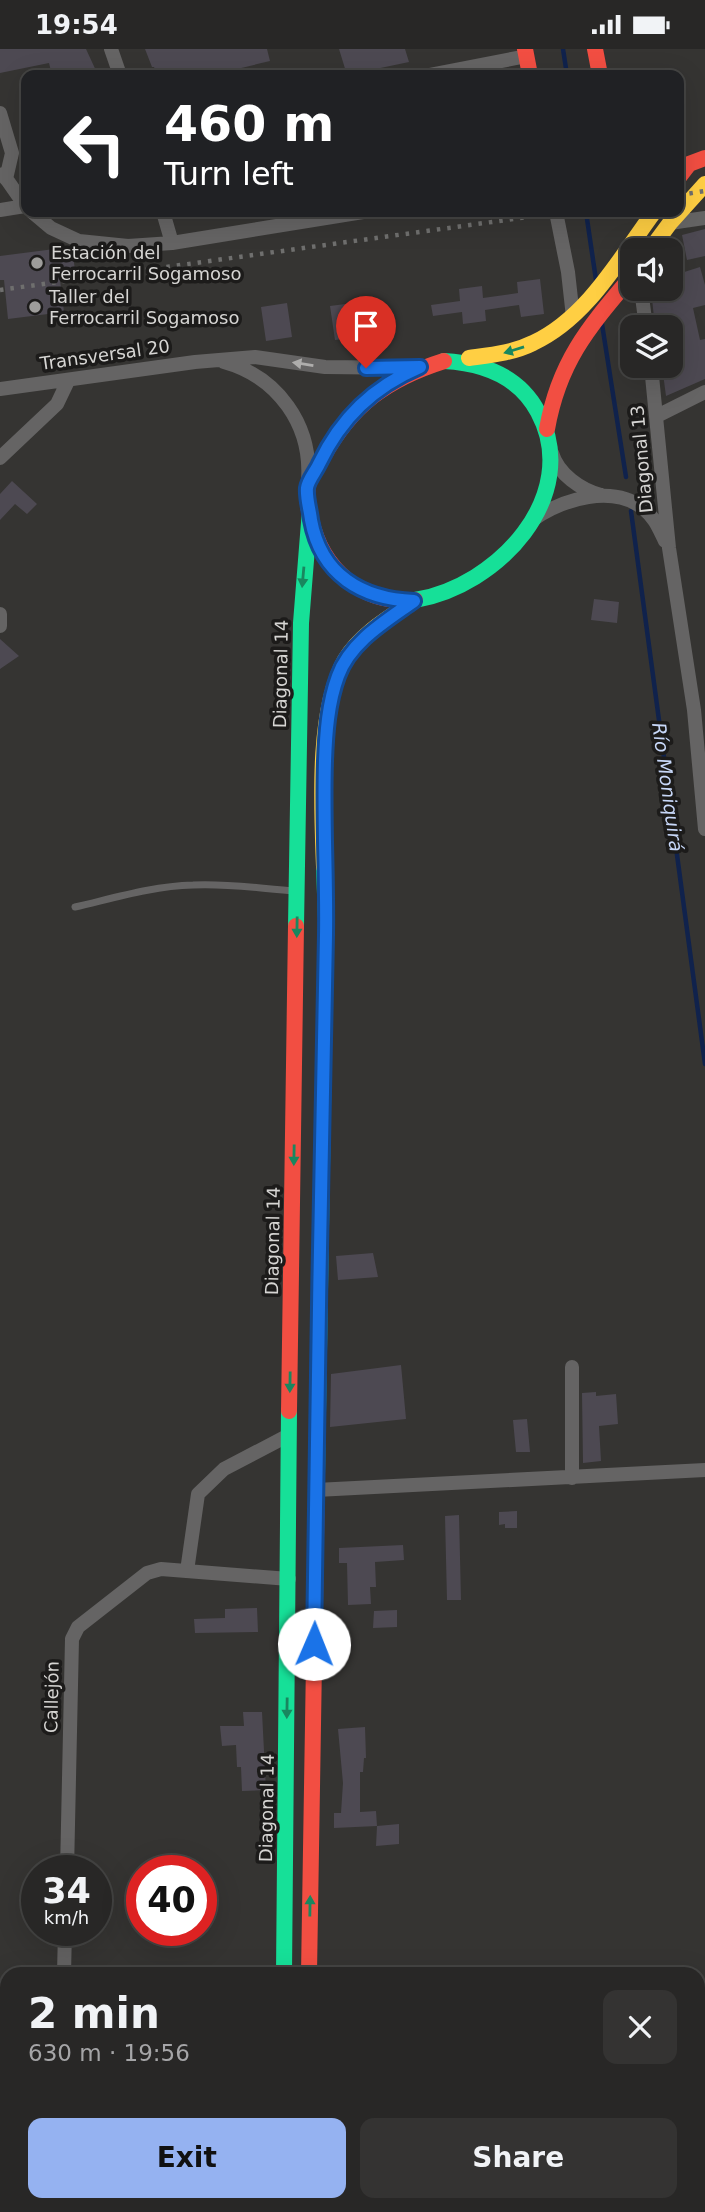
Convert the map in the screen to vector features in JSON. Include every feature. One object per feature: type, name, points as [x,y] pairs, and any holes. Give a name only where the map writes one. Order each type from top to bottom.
[{"type":"street","points":[[111,49],[118,70]]},
{"type":"street","points":[[595,49],[599,70]]},
{"type":"street","points":[[450,70],[526,52],[529,70]]},
{"type":"street","points":[[0,113],[12,153],[2,176],[21,199]]},
{"type":"street","points":[[684,206],[705,184]]},
{"type":"street","points":[[0,210],[21,208]]},
{"type":"street","points":[[38,217],[51,228],[79,241],[128,246],[172,243],[332,217]]},
{"type":"street","points":[[164,217],[172,243]]},
{"type":"street","points":[[557,217],[579,311]]},
{"type":"street","points":[[414,601],[370,595],[334,570],[322,552],[313,531],[307,487],[327,448],[351,414],[383,387],[420,367],[444,361],[483,357],[522,348],[541,340],[579,311],[650,217]]},
{"type":"street","points":[[659,238],[675,217]]},
{"type":"street","points":[[670,223],[705,218]]},
{"type":"street","points":[[547,429],[551,400],[560,373],[573,348],[620,290]]},
{"type":"street","name":"Transversal 20","points":[[0,389],[254,356],[325,367],[420,367]]},
{"type":"street","name":"Transversal 20","points":[[216,360],[252,373],[282,397],[293,413],[307,449],[307,487]]},
{"type":"street","points":[[309,1967],[326,921],[326,738],[338,674],[347,658],[374,629],[414,601],[455,588],[492,566],[522,536],[534,519],[549,480],[551,446],[547,429],[538,409],[524,391],[507,377],[477,364],[444,361]]},
{"type":"street","name":"Diagonal 13","points":[[652,378],[669,548],[700,707],[705,829]]},
{"type":"street","points":[[0,458],[57,404],[68,381]]},
{"type":"street","points":[[657,416],[705,392]]},
{"type":"street","name":"Diagonal 13","points":[[551,446],[554,459],[570,479],[592,493],[609,498]]},
{"type":"street","name":"Diagonal 13","points":[[534,519],[566,502],[621,498],[642,507],[658,525],[669,548]]},
{"type":"street","name":"Diagonal 14","points":[[284,1967],[302,599],[310,509]]},
{"type":"street","points":[[0,614],[0,626]]},
{"type":"street","points":[[572,1367],[572,1478]]},
{"type":"street","points":[[289,1435],[223,1469],[198,1494],[187,1571],[289,1579]]},
{"type":"street","points":[[316,1490],[705,1470]]},
{"type":"street","name":"Callejón","points":[[67,1855],[72,1639],[78,1627],[147,1573],[161,1569],[187,1571]]},
{"type":"street","points":[[64,1967],[65,1946]]},
{"type":"lane","points":[[75,907],[153,889],[190,885],[216,884],[298,891]]},
{"type":"building","points":[[0,49],[86,49],[96,70],[51,70],[49,63],[0,73]]},
{"type":"building","points":[[145,49],[267,49],[270,61],[233,70],[155,70]]},
{"type":"building","points":[[339,49],[405,49],[409,62],[371,70],[345,70]]},
{"type":"building","points":[[705,229],[705,256],[687,260],[682,235]]},
{"type":"building","points":[[70,247],[75,270],[59,272],[64,312],[8,319],[4,280],[0,280],[0,256]]},
{"type":"building","points":[[700,267],[705,285],[705,305],[693,308],[700,340],[705,339],[705,379],[666,396],[664,378],[683,378],[683,315],[654,315],[652,301],[683,301],[683,272]]},
{"type":"building","points":[[540,279],[544,314],[521,317],[519,305],[485,310],[486,321],[463,324],[462,312],[433,316],[431,305],[460,301],[459,289],[482,286],[483,298],[518,293],[517,282]]},
{"type":"building","points":[[287,303],[292,337],[266,341],[261,307]]},
{"type":"building","points":[[353,303],[359,337],[335,340],[330,306]]},
{"type":"building","points":[[12,481],[37,504],[27,514],[15,504],[0,520],[0,494]]},
{"type":"building","points":[[594,599],[619,602],[617,623],[591,620]]},
{"type":"building","points":[[0,639],[19,656],[0,669]]},
{"type":"building","points":[[373,1253],[378,1277],[338,1280],[336,1256]]},
{"type":"building","points":[[401,1365],[406,1419],[330,1427],[331,1374]]},
{"type":"building","points":[[596,1392],[596,1396],[616,1394],[618,1424],[599,1426],[601,1461],[583,1463],[582,1393]]},
{"type":"building","points":[[527,1419],[530,1452],[516,1452],[513,1420]]},
{"type":"building","points":[[517,1511],[517,1528],[499,1525],[499,1512]]},
{"type":"building","points":[[459,1515],[461,1600],[447,1600],[445,1516]]},
{"type":"building","points":[[403,1545],[404,1560],[375,1562],[376,1587],[370,1587],[371,1604],[348,1605],[347,1563],[339,1563],[339,1548]]},
{"type":"building","points":[[257,1608],[258,1632],[195,1633],[194,1619],[225,1618],[225,1609]]},
{"type":"building","points":[[397,1610],[397,1627],[373,1628],[374,1611]]},
{"type":"building","points":[[243,1712],[262,1712],[266,1790],[242,1791],[241,1767],[237,1767],[236,1745],[222,1746],[220,1726],[244,1726]]},
{"type":"building","points":[[365,1727],[366,1758],[363,1772],[360,1772],[360,1812],[376,1811],[377,1826],[334,1828],[334,1813],[341,1813],[343,1783],[338,1729]]},
{"type":"building","points":[[399,1824],[399,1844],[376,1846],[377,1826]]},
{"type":"waterway","points":[[563,49],[566,70]]},
{"type":"waterway","points":[[587,217],[596,280]]},
{"type":"waterway","points":[[602,324],[626,477]]},
{"type":"waterway","name":"Río Moniquirá","points":[[631,511],[705,1064]]},
{"type":"railway","points":[[684,194],[705,191]]},
{"type":"railway","points":[[0,290],[528,217]]},
{"type":"traffic: fast","points":[[415,600],[446,592],[475,577],[502,557],[524,533],[540,505],[549,475],[549,444],[538,412],[521,389],[485,369],[444,361]]},
{"type":"traffic: fast","points":[[296,926],[301,623],[310,510]]},
{"type":"traffic: fast","points":[[317,1475],[326,921],[324,867]]},
{"type":"traffic: fast","points":[[284,1967],[289,1411]]},
{"type":"traffic: slow","points":[[684,207],[705,184]]},
{"type":"traffic: slow","points":[[469,358],[525,346],[552,332],[586,303],[650,217]]},
{"type":"traffic: slow","points":[[659,238],[675,217]]},
{"type":"traffic: slow","points":[[324,867],[323,761],[329,706],[336,681],[345,660],[359,642],[414,601]]},
{"type":"traffic: jam","points":[[525,49],[529,70]]},
{"type":"traffic: jam","points":[[595,49],[599,70]]},
{"type":"traffic: jam","points":[[684,170],[689,164],[705,158]]},
{"type":"traffic: jam","points":[[547,429],[552,405],[568,364],[589,329],[620,290]]},
{"type":"traffic: jam","points":[[415,600],[396,600],[362,590],[335,568],[316,537],[307,491],[312,476],[333,440],[358,409],[405,376],[444,361]]},
{"type":"traffic: jam","points":[[289,1411],[296,926]]},
{"type":"traffic: jam","points":[[309,1967],[317,1475]]},
{"type":"place","name":"Estación del Ferrocarril Sogamoso","points":[[37,263]]},
{"type":"place","name":"Taller del Ferrocarril Sogamoso","points":[[35,307]]},
{"type":"route","points":[[314,1644],[326,921],[326,738],[338,674],[347,658],[374,629],[414,601],[370,595],[351,584],[334,570],[313,531],[307,487],[338,430],[366,399],[420,367],[366,368]]}]
